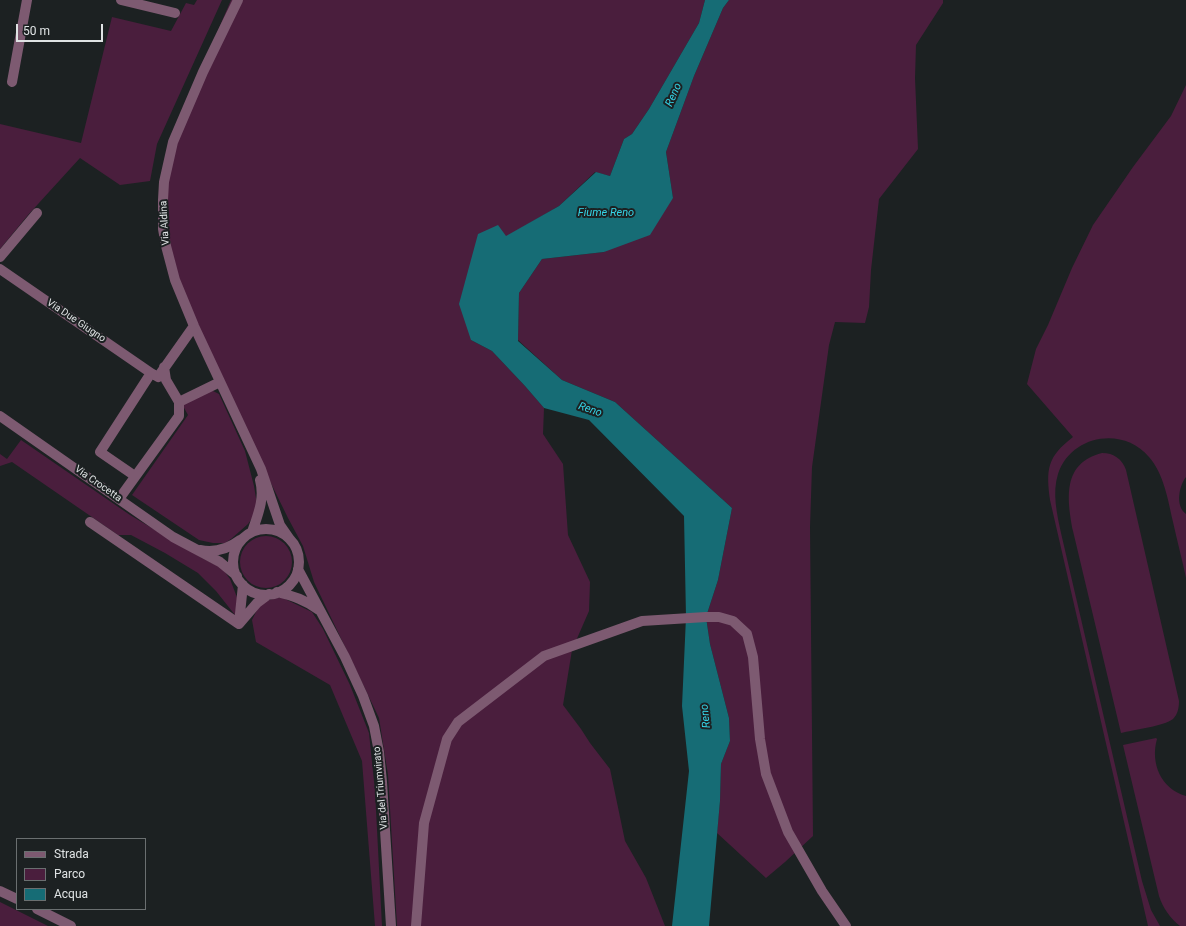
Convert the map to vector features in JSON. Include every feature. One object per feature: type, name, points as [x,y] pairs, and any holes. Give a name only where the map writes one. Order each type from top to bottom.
[{"type":"street","points":[[12,82],[27,0]]},
{"type":"street","points":[[121,0],[175,13]]},
{"type":"street","name":"Via Aldina","points":[[238,0],[203,72],[173,142],[164,182],[163,216],[166,246],[175,280],[194,326],[263,475],[280,525],[289,538]]},
{"type":"street","points":[[0,257],[37,214]]},
{"type":"street","name":"Via Due Giugno","points":[[0,269],[151,373]]},
{"type":"street","points":[[135,476],[100,452],[151,373],[158,377],[194,326]]},
{"type":"street","points":[[119,499],[179,416],[178,402],[166,380],[164,367]]},
{"type":"street","points":[[178,402],[220,382]]},
{"type":"street","name":"Via Crocetta","points":[[0,416],[173,537],[220,562],[236,576]]},
{"type":"street","name":"Via Aldina","points":[[248,534],[261,507],[262,495],[262,486],[249,444]]},
{"type":"street","points":[[90,522],[239,624]]},
{"type":"street","points":[[239,624],[257,602],[291,583],[298,569],[298,552],[289,538],[281,532],[272,529],[261,529],[248,534],[239,543],[234,555],[234,568],[236,576],[243,585],[251,591],[260,594],[273,593]]},
{"type":"street","name":"Via Crocetta","points":[[198,549],[216,551],[224,549],[232,546],[248,534]]},
{"type":"street","name":"Via del Triumvirato","points":[[298,569],[346,656],[374,726],[379,752],[382,782],[391,926]]},
{"type":"street","points":[[239,624],[243,585]]},
{"type":"street","name":"Via del Triumvirato","points":[[273,593],[298,597],[311,604],[322,613]]},
{"type":"street","points":[[416,926],[424,823],[447,739],[458,722],[544,656],[642,621],[686,617],[719,617],[733,621],[747,634],[754,657],[760,739],[766,774],[788,832],[822,890],[846,926]]},
{"type":"street","points":[[0,891],[16,899]]},
{"type":"street","points":[[39,910],[71,926]]},
{"type":"green space","points":[[197,0],[222,0],[157,144],[150,181],[120,185],[80,158],[28,215],[0,249],[0,124],[81,143],[112,17],[171,31],[186,3],[194,5]]},
{"type":"green space","points":[[231,0],[705,0],[699,23],[649,109],[632,134],[624,139],[610,176],[595,172],[559,206],[506,237],[471,340],[492,351],[544,408],[543,434],[563,464],[568,535],[590,582],[589,611],[572,650],[563,705],[610,769],[625,841],[646,878],[665,926],[397,926],[388,775],[379,718],[314,582],[303,546],[237,414],[196,339],[159,238],[163,179],[184,110]]},
{"type":"green space","points":[[729,0],[943,0],[943,3],[916,45],[915,78],[918,149],[879,199],[871,270],[869,307],[865,323],[835,322],[829,345],[812,467],[810,527],[813,836],[766,878],[717,833],[721,764],[730,741],[729,718],[710,644],[706,617],[718,580],[732,508],[615,402],[562,380],[518,340],[519,293],[542,259],[604,252],[673,198],[666,152],[694,76],[723,8]]},
{"type":"green space","points":[[1186,85],[1186,477],[1180,491],[1179,501],[1180,506],[1186,514],[1186,578],[1162,479],[1149,457],[1138,447],[1126,441],[1112,438],[1099,439],[1086,443],[1074,451],[1065,461],[1058,474],[1055,489],[1061,533],[1142,881],[1151,910],[1160,926],[1148,926],[1050,500],[1048,480],[1050,464],[1058,451],[1073,437],[1027,384],[1036,349],[1093,225],[1133,167],[1171,116]]},
{"type":"green space","points":[[211,390],[219,394],[245,451],[256,498],[256,508],[253,517],[248,524],[225,543],[213,543],[199,540],[132,495],[188,415],[183,406],[184,404]]},
{"type":"green space","points":[[21,440],[130,515],[202,558],[222,568],[230,579],[238,600],[235,615],[216,591],[198,573],[131,535],[118,535],[12,462],[0,466],[0,454],[7,459]]},
{"type":"green space","points":[[1102,453],[1117,457],[1126,470],[1179,701],[1176,715],[1173,719],[1156,726],[1121,733],[1073,531],[1069,507],[1070,484],[1074,474],[1080,465],[1089,458]]},
{"type":"green space","points":[[266,536],[276,538],[284,544],[290,552],[292,562],[290,572],[284,580],[276,586],[266,588],[256,586],[248,580],[242,572],[240,562],[242,552],[248,544],[256,538]]},
{"type":"green space","points":[[283,598],[312,612],[323,629],[350,685],[369,733],[375,791],[382,926],[375,926],[362,761],[330,685],[256,642],[252,620],[261,602]]},
{"type":"green space","points":[[1156,738],[1155,757],[1160,774],[1170,788],[1177,793],[1186,796],[1186,926],[1180,926],[1173,920],[1165,909],[1159,896],[1123,745]]},
{"type":"green space","points":[[0,902],[48,926],[0,926]]},
{"type":"water","name":"Fiume Reno","points":[[705,0],[729,0],[723,8],[694,76],[666,152],[673,198],[650,235],[604,252],[542,259],[519,293],[518,341],[562,380],[615,402],[732,508],[718,580],[706,617],[710,644],[729,718],[730,741],[721,764],[720,801],[709,926],[672,926],[689,771],[682,706],[686,617],[684,516],[589,420],[544,408],[492,351],[471,340],[459,304],[478,234],[498,225],[506,236],[559,206],[596,172],[610,176],[624,139],[632,134],[649,109],[699,23]]},
{"type":"water label","name":"Reno","points":[[674,95]]},
{"type":"water label","name":"Reno","points":[[590,410]]},
{"type":"water label","name":"Reno","points":[[706,716]]}]
